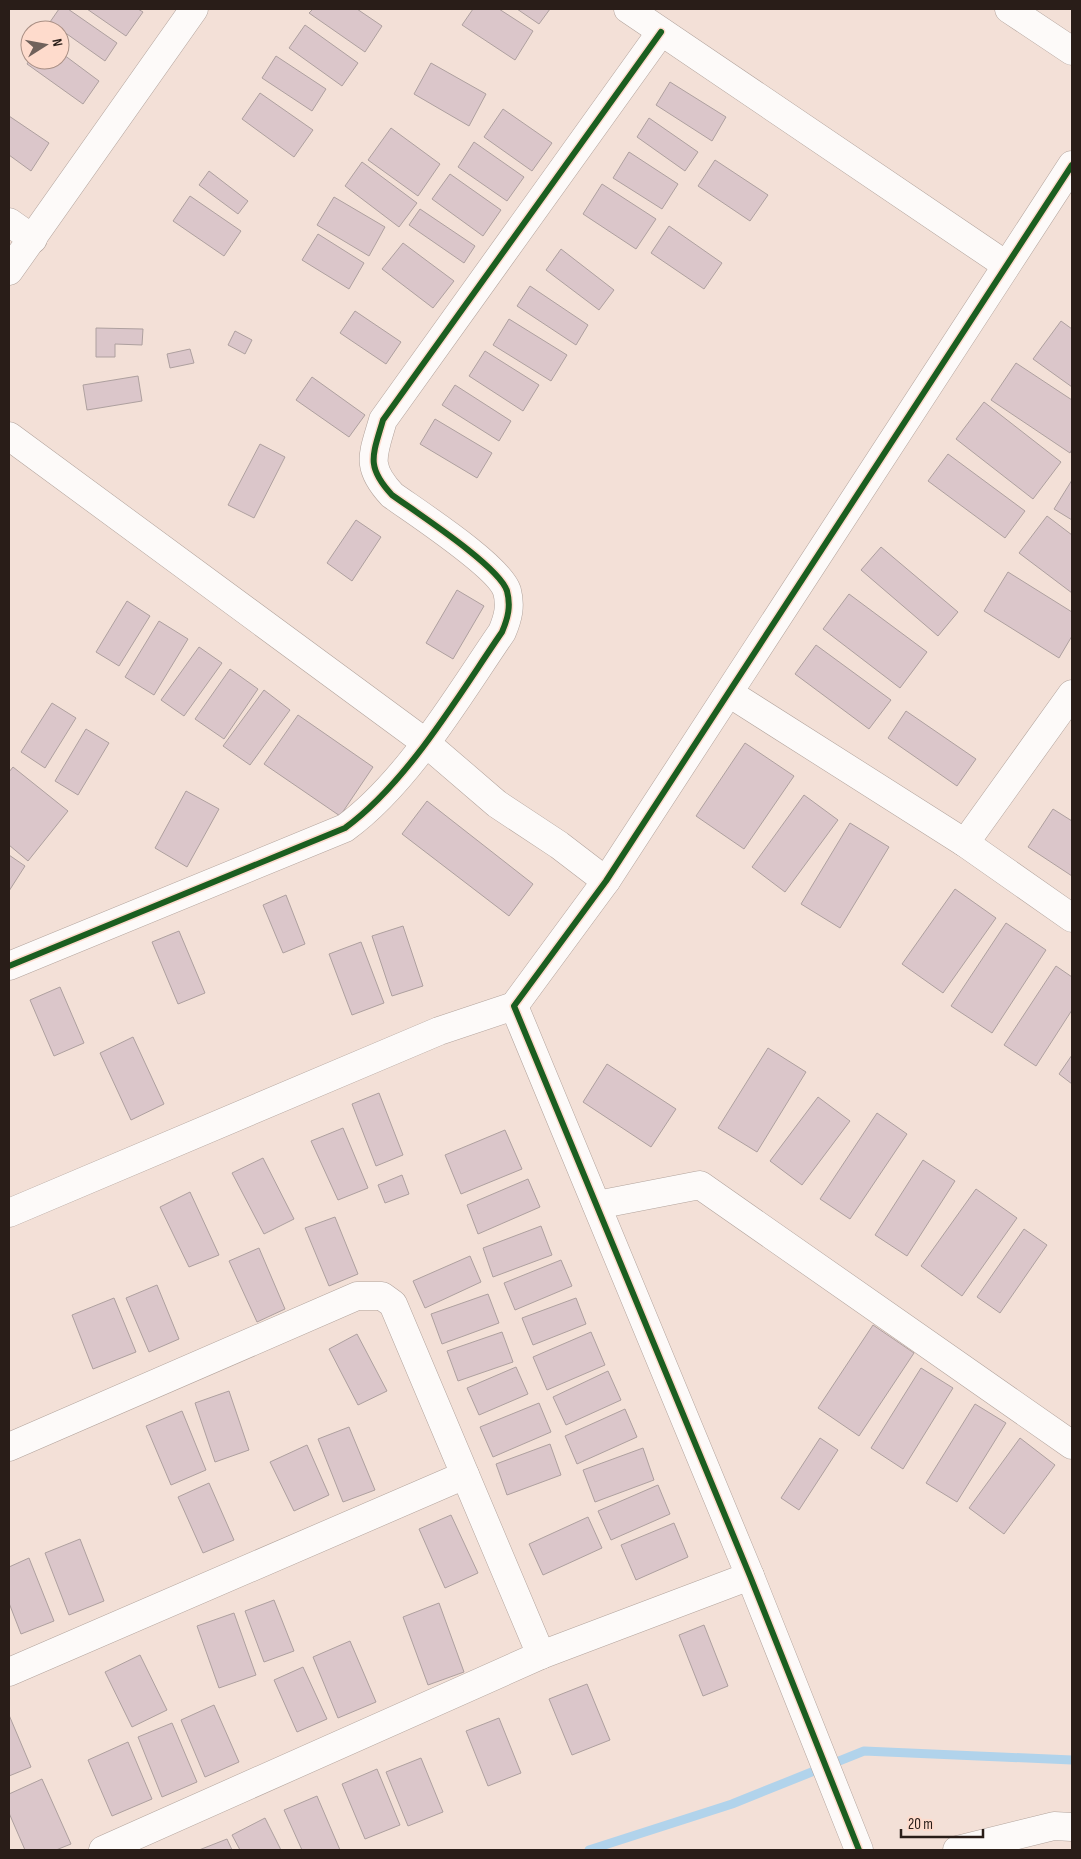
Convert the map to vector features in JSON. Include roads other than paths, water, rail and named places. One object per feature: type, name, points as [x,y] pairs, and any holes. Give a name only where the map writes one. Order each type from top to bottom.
[{"type":"street","points":[[9,271],[194,9]]},
{"type":"street","points":[[628,9],[1006,265]]},
{"type":"street","points":[[1009,9],[1072,51]]},
{"type":"street","points":[[9,966],[345,828],[365,814],[426,743],[502,632],[509,615],[506,590],[493,571],[392,495],[378,480],[372,457],[383,420],[661,32]]},
{"type":"street","points":[[9,1213],[439,1031],[514,1006],[606,881],[1072,165]]},
{"type":"street","points":[[9,222],[33,239]]},
{"type":"street","points":[[9,436],[426,743],[497,804],[559,845],[606,881]]},
{"type":"street","points":[[729,694],[966,843],[1072,918]]},
{"type":"street","points":[[966,843],[1072,694]]},
{"type":"street","points":[[514,1006],[750,1576],[859,1850]]},
{"type":"street","points":[[597,1205],[700,1185],[1072,1445]]},
{"type":"street","points":[[9,1447],[356,1296],[382,1296],[393,1304],[541,1655]]},
{"type":"street","points":[[9,1672],[464,1475]]},
{"type":"street","points":[[103,1850],[541,1655],[750,1576]]},
{"type":"street","points":[[957,1850],[1054,1826],[1072,1827]]},
{"type":"waterway","points":[[589,1850],[732,1804],[864,1751],[1072,1760]]}]
